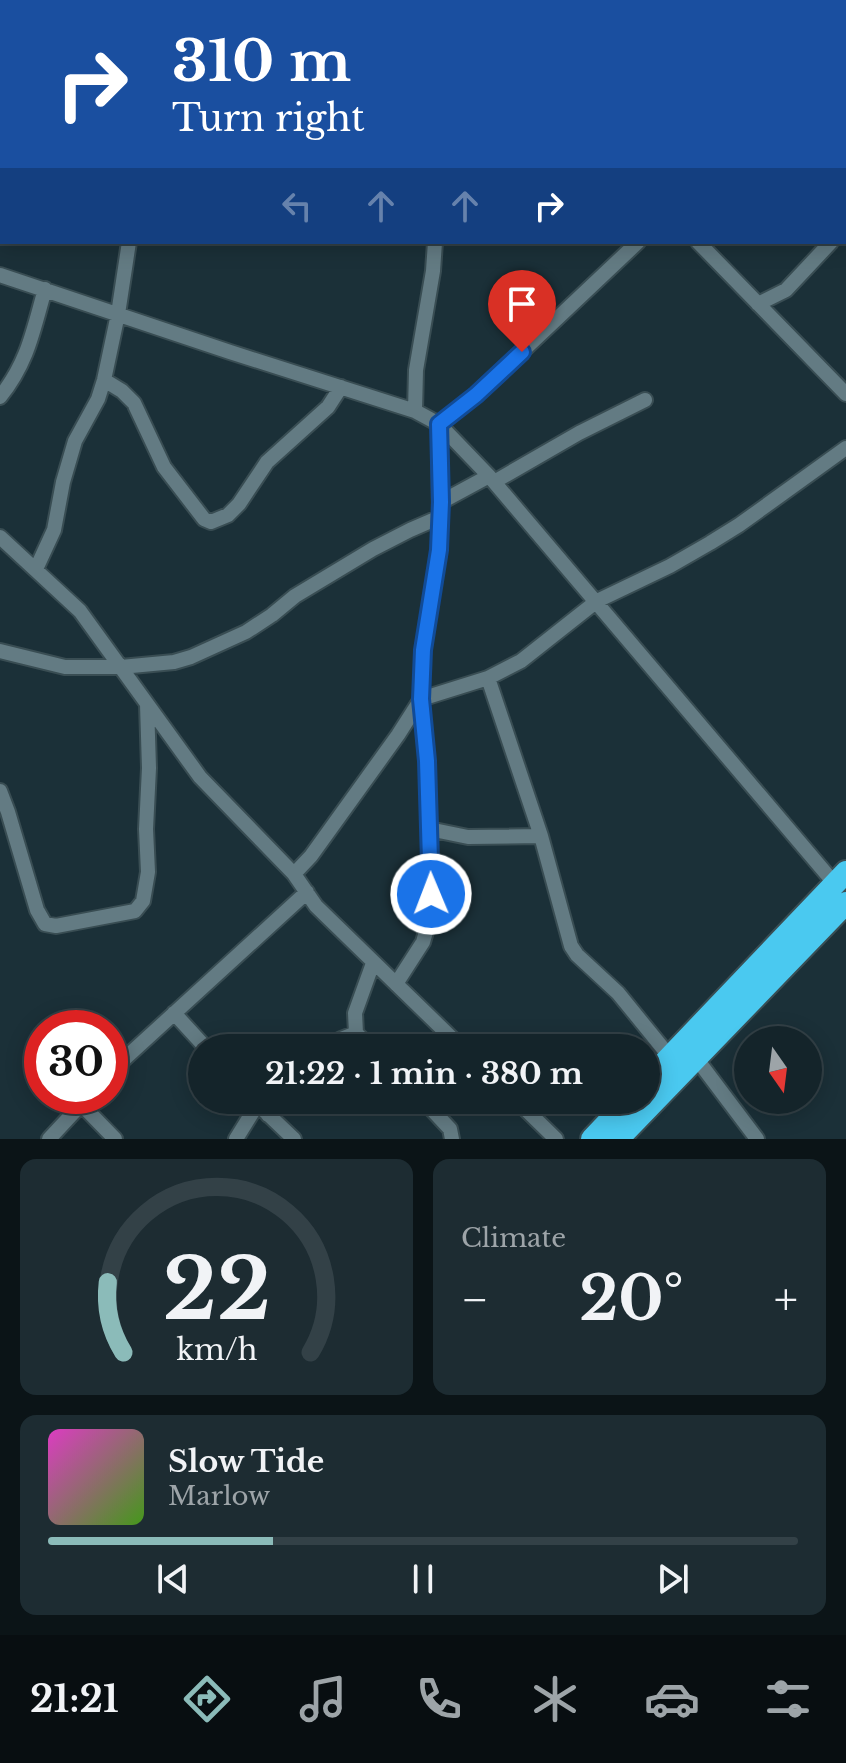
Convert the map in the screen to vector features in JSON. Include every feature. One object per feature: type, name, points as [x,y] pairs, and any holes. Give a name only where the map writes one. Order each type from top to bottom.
[{"type":"highway","points":[[660,1067],[842,886]]},
{"type":"highway","points":[[618,1139],[696,1058],[842,886]]},
{"type":"highway","points":[[592,1139],[616,1114]]},
{"type":"street","points":[[36,569],[54,530],[75,441],[98,399],[104,380],[129,244]]},
{"type":"street","points":[[415,411],[416,370],[435,244]]},
{"type":"street","points":[[439,424],[476,395],[636,244]]},
{"type":"street","points":[[700,244],[846,394]]},
{"type":"street","points":[[758,304],[786,290],[829,244]]},
{"type":"street","points":[[0,275],[415,411],[439,424],[492,479],[842,886]]},
{"type":"street","points":[[0,397],[24,360],[45,289]]},
{"type":"street","points":[[104,380],[134,403],[164,467],[204,519],[211,522],[228,515],[239,504],[267,462],[328,407],[341,387]]},
{"type":"street","points":[[0,651],[65,667],[121,667],[174,662],[191,657],[222,644],[272,615],[295,596],[492,479],[645,400]]},
{"type":"street","points":[[396,984],[423,942],[431,894],[427,761],[421,699],[423,650],[439,550],[439,424]]},
{"type":"street","points":[[294,874],[311,856],[421,699],[488,678],[521,661],[597,601],[710,543],[846,448]]},
{"type":"street","points":[[0,537],[80,611],[200,777],[294,874],[316,906],[448,1034]]},
{"type":"street","points":[[488,678],[541,836],[571,946],[618,993],[670,1057]]},
{"type":"street","points":[[0,791],[37,910],[45,924],[56,926],[135,911],[143,901],[148,872],[147,704]]},
{"type":"street","points":[[429,829],[468,837],[541,836]]},
{"type":"street","points":[[128,1055],[307,892]]},
{"type":"street","points":[[356,1033],[355,1013],[373,963]]},
{"type":"street","points":[[174,1013],[193,1034]]},
{"type":"street","points":[[696,1058],[757,1139]]},
{"type":"street","points":[[49,1139],[72,1114]]},
{"type":"street","points":[[96,1114],[115,1139]]},
{"type":"street","points":[[236,1139],[254,1114]]},
{"type":"street","points":[[267,1114],[294,1139]]},
{"type":"street","points":[[436,1114],[450,1129],[452,1139]]},
{"type":"street","points":[[530,1114],[556,1139]]},
{"type":"route","points":[[431,894],[427,761],[421,699],[423,650],[439,550],[439,424],[522,352]]}]
